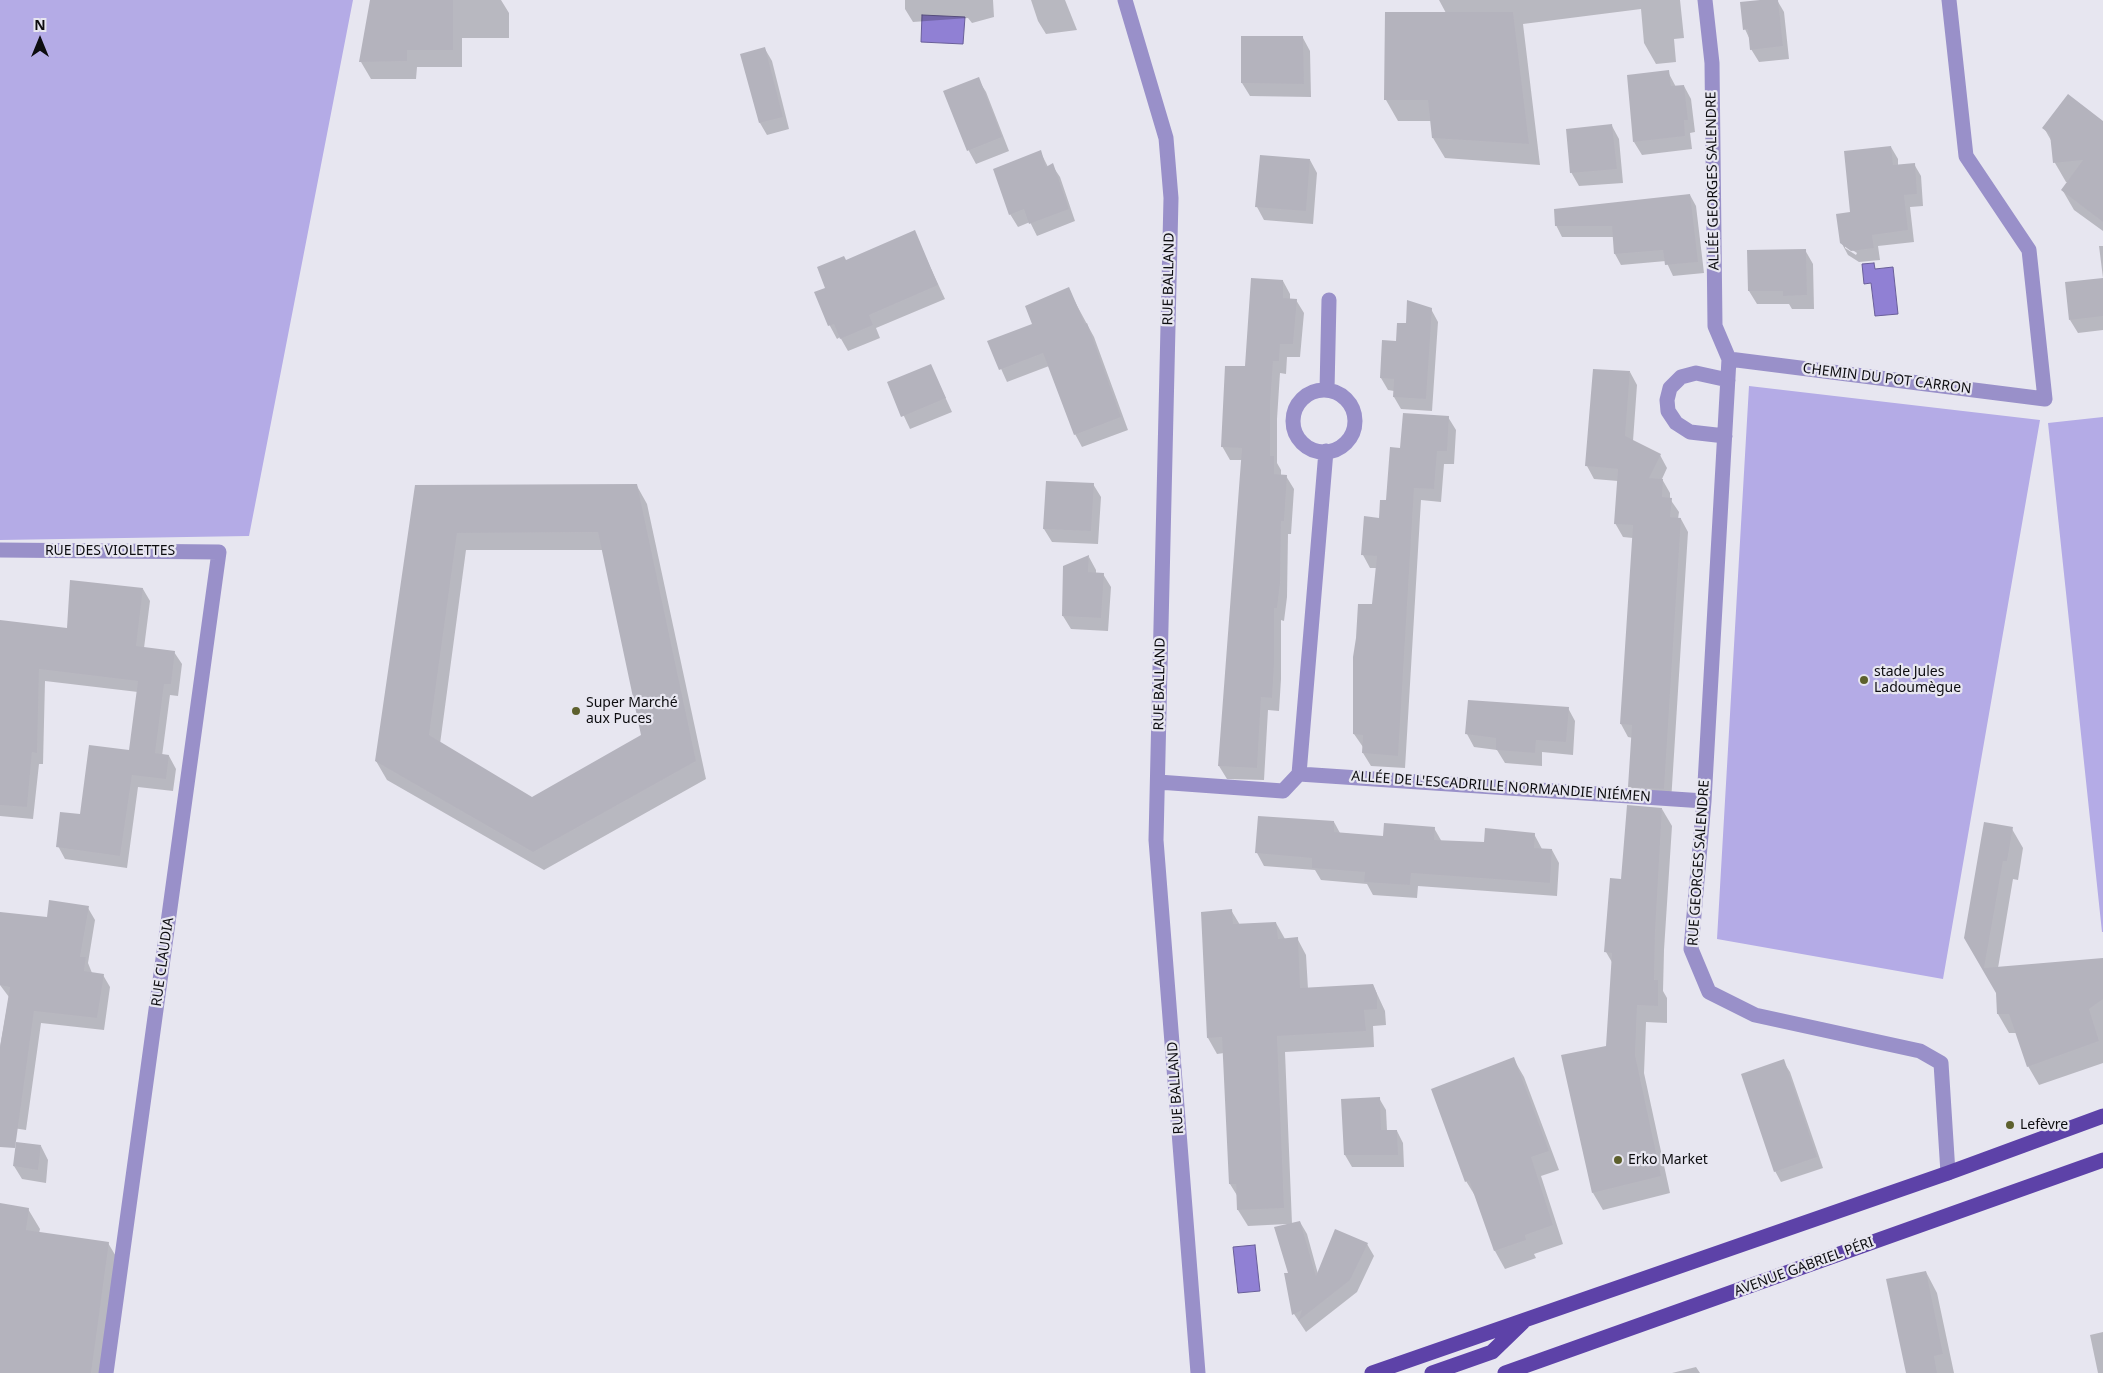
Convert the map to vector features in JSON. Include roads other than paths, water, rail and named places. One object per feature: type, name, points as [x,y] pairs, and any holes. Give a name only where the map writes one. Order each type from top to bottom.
[{"type":"main road","points":[[1372,1373],[1948,1173],[2103,1116]]},
{"type":"main road","name":"AVENUE GABRIEL PÉRI","points":[[1505,1373],[2103,1160]]},
{"type":"main road","points":[[1432,1373],[1492,1352],[1526,1319]]},
{"type":"street","name":"RUE BALLAND","points":[[1125,0],[1166,138],[1170,198],[1156,840],[1198,1373]]},
{"type":"street","name":"ALLÉE GEORGES SALENDRE","points":[[1705,0],[1712,62],[1715,326],[1729,360]]},
{"type":"street","name":"CHEMIN DU POT CARRON","points":[[1729,360],[2045,399],[2029,250],[1966,156],[1949,0]]},
{"type":"street","points":[[1327,390],[1329,300]]},
{"type":"street","name":"RUE GEORGES SALENDRE","points":[[1729,360],[1704,801],[1691,949],[1709,992],[1755,1015],[1920,1050],[1941,1062],[1948,1173]]},
{"type":"street","points":[[1725,436],[1690,432],[1676,423],[1668,411],[1666,400],[1670,388],[1681,377],[1696,373],[1728,380]]},
{"type":"street","points":[[1327,390],[1342,395],[1354,410],[1355,419],[1354,429],[1344,445],[1326,452],[1316,450],[1300,440],[1295,432],[1294,422],[1295,412],[1305,396],[1327,390]]},
{"type":"street","points":[[1158,782],[1283,790],[1299,774],[1326,452]]},
{"type":"street","name":"RUE DES VIOLETTES","points":[[0,550],[219,552]]},
{"type":"street","name":"RUE CLAUDIA","points":[[106,1373],[219,552]]},
{"type":"street","name":"ALLÉE DE L'ESCADRILLE NORMANDIE NIÉMEN","points":[[1299,774],[1704,801]]},
{"type":"place","name":"stade Jules Ladoumègue","points":[[1864,680]]},
{"type":"place","name":"Super Marché aux Puces","points":[[576,711]]},
{"type":"place","name":"Lefèvre","points":[[2010,1125]]},
{"type":"place","name":"Erko Market","points":[[1618,1160]]}]
